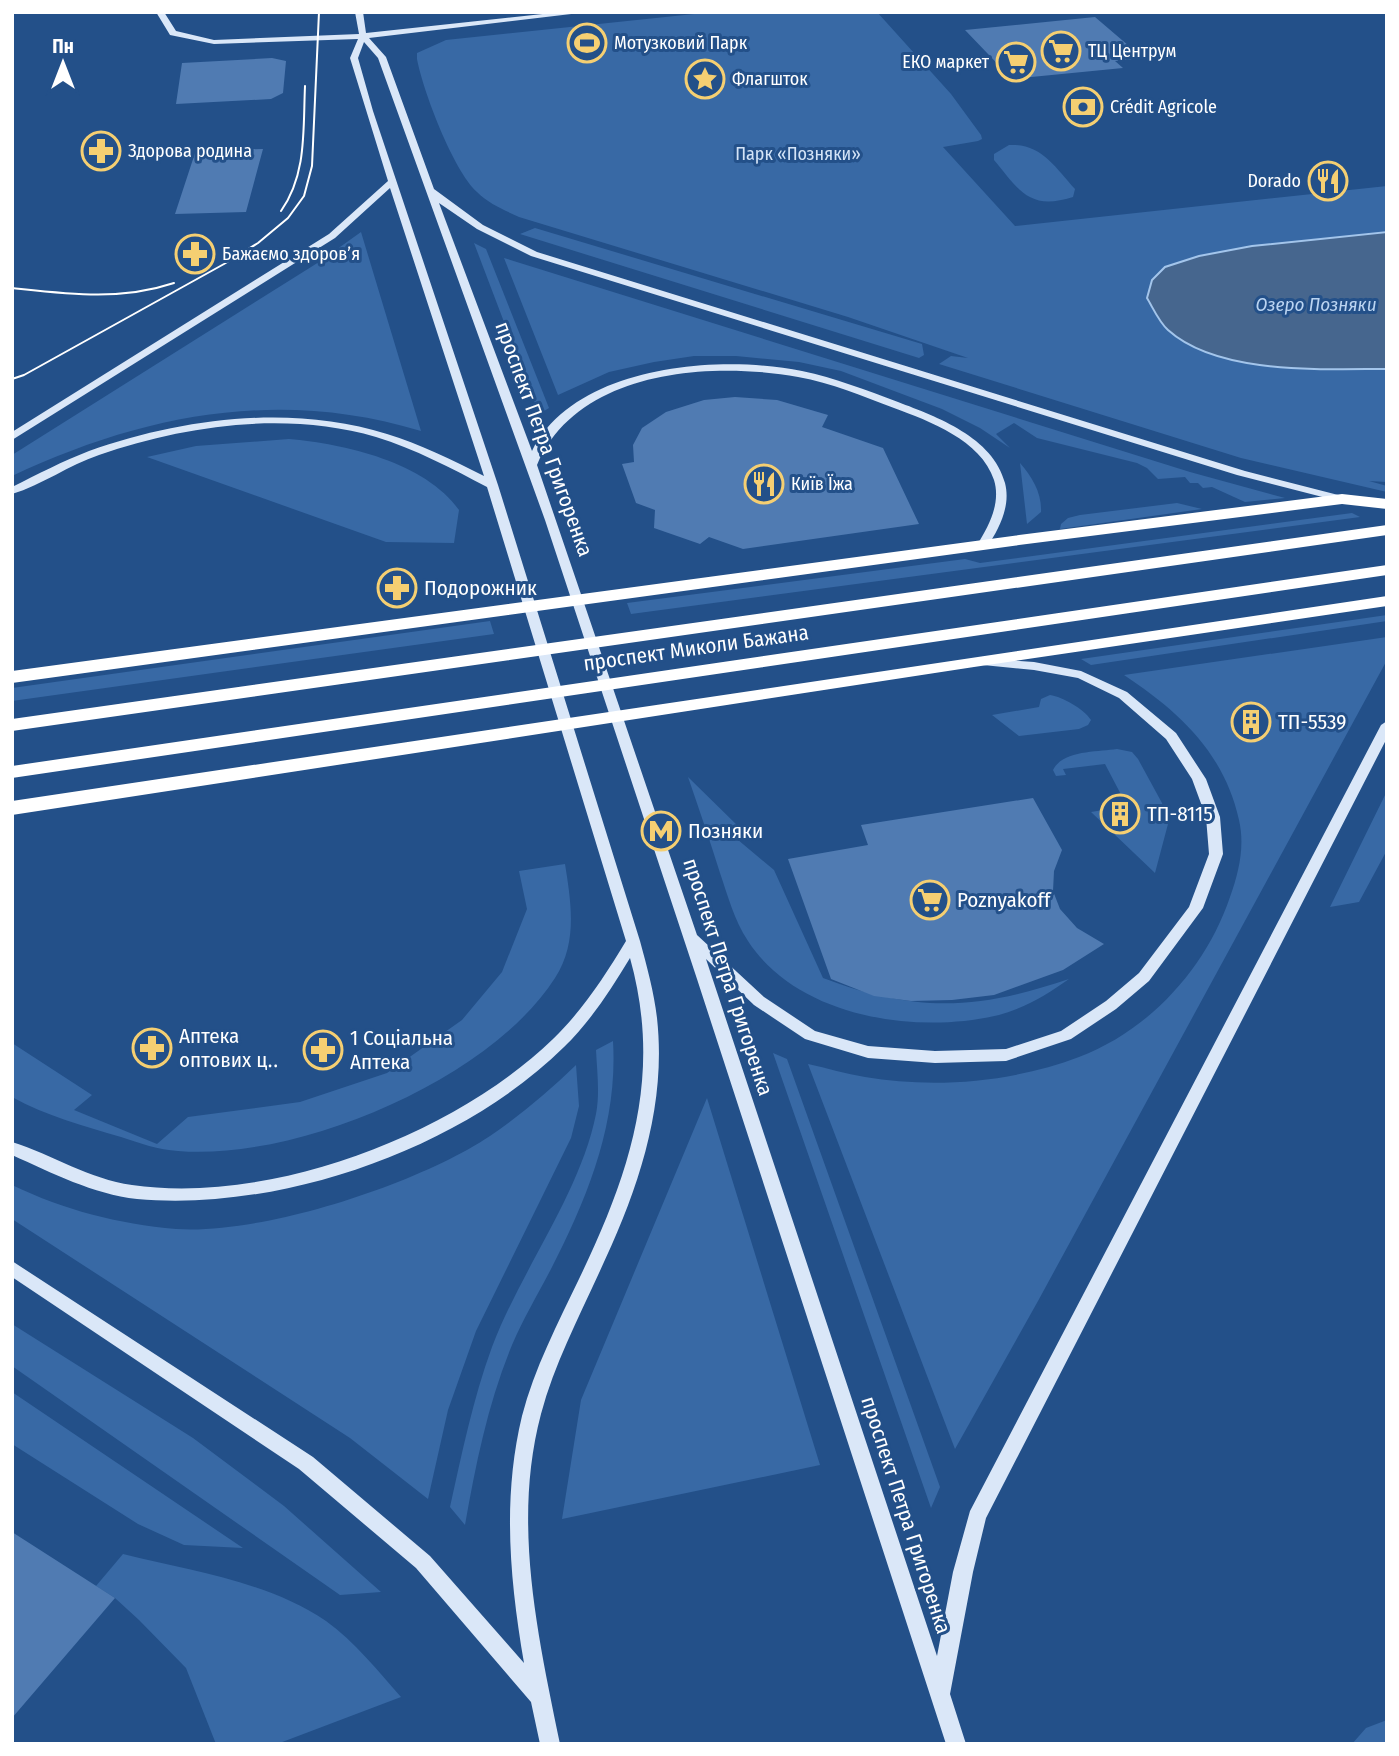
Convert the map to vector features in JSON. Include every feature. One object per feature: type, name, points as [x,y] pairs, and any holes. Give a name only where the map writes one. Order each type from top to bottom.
[{"type":"highway","points":[[12,677],[1342,499],[1387,505]]},
{"type":"highway","name":"проспект Миколи Бажана","points":[[12,725],[1387,530]]},
{"type":"highway","name":"проспект Миколи Бажана","points":[[12,772],[1387,570]]},
{"type":"highway","points":[[12,808],[974,661],[1387,601]]},
{"type":"main road","points":[[160,12],[173,33],[214,41],[363,36],[584,12]]},
{"type":"main road","name":"проспект Петра Григоренка","points":[[359,12],[363,36],[355,58],[390,183],[492,485],[633,941],[648,999],[651,1048],[642,1142],[626,1194],[554,1356],[532,1414],[521,1475],[519,1551],[527,1626],[550,1744]]},
{"type":"main road","name":"проспект Петра Григоренка","points":[[363,36],[382,57],[549,514],[774,1183],[956,1744]]},
{"type":"main road","points":[[12,437],[332,236],[390,183]]},
{"type":"main road","points":[[429,188],[454,212],[478,229],[534,254],[1228,469],[1342,499]]},
{"type":"main road","points":[[531,466],[545,437],[567,414],[605,391],[636,379],[670,371],[708,368],[791,372],[833,381],[920,414],[958,433],[983,453],[997,473],[1002,494],[998,516],[983,545]]},
{"type":"main road","points":[[12,491],[92,454],[138,439],[218,426],[295,420],[368,432],[431,454],[492,485]]},
{"type":"main road","points":[[691,937],[759,1001],[810,1035],[867,1052],[935,1057],[1006,1055],[1066,1035],[1111,1005],[1144,977],[1196,908],[1216,854],[1213,817],[1199,779],[1171,736],[1123,695],[1081,675],[1034,666],[974,661]]},
{"type":"main road","points":[[940,1694],[963,1572],[977,1517],[1387,725]]},
{"type":"main road","points":[[12,1148],[82,1178],[134,1192],[184,1195],[236,1191],[350,1165],[412,1140],[466,1112],[514,1080],[548,1053],[577,1024],[608,984],[633,941]]},
{"type":"main road","points":[[12,1268],[306,1463],[423,1562],[540,1697]]},
{"type":"green space","name":"Парк «Позняки»","points":[[713,12],[877,12],[951,94],[981,135],[982,139],[978,141],[943,147],[1015,226],[1387,186],[1387,482],[1369,481],[1387,486],[1387,492],[1241,458],[939,364],[951,356],[968,358],[848,317],[519,217],[477,192],[458,166],[440,129],[417,59],[417,53],[446,40]]},
{"type":"green space","points":[[1009,145],[1030,148],[1047,158],[1075,189],[1073,197],[1046,201],[1035,199],[1018,189],[994,160],[994,154]]},
{"type":"green space","points":[[535,228],[922,344],[924,355],[919,358],[520,234]]},
{"type":"green space","points":[[361,232],[421,431],[368,418],[316,411],[264,410],[213,414],[162,423],[112,437],[12,476],[12,455],[319,262]]},
{"type":"green space","points":[[474,243],[486,249],[549,408],[539,414]]},
{"type":"green space","points":[[504,258],[1190,472],[1285,498],[1245,502],[1212,487],[1203,488],[1198,483],[1190,483],[1185,477],[1158,479],[1137,463],[1037,438],[1014,423],[996,434],[1010,448],[980,428],[942,409],[841,371],[799,362],[736,356],[694,356],[609,372],[558,395]]},
{"type":"green space","points":[[289,439],[334,445],[382,458],[426,479],[444,493],[459,510],[454,543],[386,542],[147,457],[196,446]]},
{"type":"green space","points":[[1020,463],[1035,486],[1041,505],[1041,512],[1027,524]]},
{"type":"green space","points":[[1177,503],[1202,509],[1060,529],[1061,524],[1068,518],[1080,515]]},
{"type":"green space","points":[[1352,513],[1360,517],[631,614],[627,603],[965,559],[980,563]]},
{"type":"green space","points":[[1387,615],[1387,621],[1091,665],[1081,659]]},
{"type":"green space","points":[[490,621],[494,634],[12,701],[12,688]]},
{"type":"green space","points":[[1387,637],[1387,660],[955,1449],[808,1064],[892,1081],[974,1081],[1054,1066],[1105,1045],[1129,1031],[1172,993],[1206,948],[1220,923],[1233,888],[1240,859],[1241,839],[1232,796],[1210,754],[1163,703],[1124,675]]},
{"type":"green space","points":[[1050,695],[1078,708],[1091,720],[1088,725],[1079,729],[1019,736],[992,715],[1039,707],[1041,699]]},
{"type":"green space","points":[[1117,749],[1132,752],[1138,759],[1162,803],[1168,824],[1155,873],[1091,812],[1127,806],[1105,764],[1063,769],[1066,775],[1056,776],[1053,770],[1058,763],[1073,755]]},
{"type":"green space","points":[[688,777],[741,829],[731,834],[774,870],[823,978],[887,997],[946,1003],[1005,997],[1069,979],[1036,1000],[1009,1012],[966,1021],[932,1023],[861,1014],[827,1003],[796,987],[769,967],[739,925]]},
{"type":"green space","points":[[1387,791],[1387,850],[1359,902],[1330,907]]},
{"type":"green space","points":[[565,864],[571,908],[570,937],[562,965],[555,978],[525,1015],[485,1049],[439,1080],[387,1106],[332,1128],[278,1143],[226,1151],[178,1151],[149,1146],[79,1125],[12,1097],[12,1043],[92,1095],[74,1110],[157,1144],[188,1117],[300,1102],[387,1073],[462,1020],[502,972],[527,909],[519,871]]},
{"type":"green space","points":[[613,1041],[611,1101],[598,1159],[577,1215],[512,1345],[496,1389],[465,1525],[450,1507],[479,1386],[504,1318],[577,1173],[596,1114],[596,1050]]},
{"type":"green space","points":[[773,1053],[787,1059],[940,1487],[931,1508]]},
{"type":"green space","points":[[576,1065],[579,1106],[571,1138],[476,1331],[448,1410],[428,1499],[350,1438],[12,1219],[12,1185],[51,1202],[92,1215],[133,1224],[176,1229],[212,1229],[252,1224],[339,1203],[423,1172],[490,1136],[513,1120]]},
{"type":"green space","points":[[707,1098],[820,1465],[562,1519],[581,1400]]},
{"type":"green space","points":[[12,1324],[193,1438],[284,1506],[381,1592],[340,1595],[12,1366]]},
{"type":"green space","points":[[12,1392],[243,1548],[184,1545],[138,1524],[12,1444]]},
{"type":"green space","points":[[123,1554],[228,1579],[303,1607],[346,1638],[401,1697],[277,1744],[216,1744],[186,1668],[115,1598],[96,1586]]},
{"type":"green space","points":[[1387,1720],[1387,1744],[1352,1744],[1366,1728]]},
{"type":"water","name":"Озеро Позняки","points":[[1387,232],[1387,369],[1302,369],[1242,362],[1214,355],[1189,345],[1168,330],[1147,298],[1152,280],[1165,267],[1199,256],[1252,246]]},
{"type":"building","name":"ТЦ Центрум","points":[[1095,17],[1143,58],[1115,61],[1123,68],[1012,79],[965,30]]},
{"type":"building","points":[[272,58],[286,61],[283,93],[271,99],[176,104],[182,63]]},
{"type":"building","points":[[263,149],[246,212],[175,214],[196,150]]},
{"type":"building","name":"Київ Їжа","points":[[735,397],[777,400],[828,415],[822,427],[883,448],[919,524],[743,549],[709,537],[700,544],[654,528],[655,510],[636,503],[622,464],[634,462],[633,445],[642,428],[666,412],[704,400]]},
{"type":"building","name":"Poznyakoff","points":[[1033,798],[1062,850],[1054,871],[1053,891],[1060,909],[1077,928],[1104,944],[1063,970],[994,995],[911,1001],[874,996],[831,979],[788,859],[868,845],[861,825]]},
{"type":"building","points":[[12,1532],[115,1598],[12,1718]]},
{"type":"tram line","points":[[12,379],[24,375],[224,264],[258,243],[288,218],[304,196],[312,166],[319,12]]},
{"type":"tram line","points":[[281,211],[289,197],[299,167],[305,86]]},
{"type":"tram line","points":[[12,288],[74,294],[114,294],[154,289],[174,283]]},
{"type":"place","name":"Мотузковий Парк","points":[[587,43]]},
{"type":"place","name":"ТЦ Центрум","points":[[1061,51]]},
{"type":"place","name":"ЕКО маркет","points":[[1016,62]]},
{"type":"place","name":"Флагшток","points":[[705,79]]},
{"type":"place","name":"Crédit Agricole","points":[[1083,107]]},
{"type":"place","name":"Здорова родина","points":[[101,151]]},
{"type":"place","name":"Dorado","points":[[1328,181]]},
{"type":"place","name":"Бажаємо здоровʼя","points":[[195,254]]},
{"type":"place","name":"Київ Їжа","points":[[764,484]]},
{"type":"place","name":"Подорожник","points":[[397,588]]},
{"type":"place","name":"ТП-5539","points":[[1251,722]]},
{"type":"place","name":"ТП-8115","points":[[1120,814]]},
{"type":"place","name":"Позняки","points":[[661,831]]},
{"type":"place","name":"Poznyakoff","points":[[930,900]]},
{"type":"place","name":"Аптека оптових ц‥","points":[[152,1048]]},
{"type":"place","name":"1 Соціальна Аптека","points":[[323,1050]]}]
